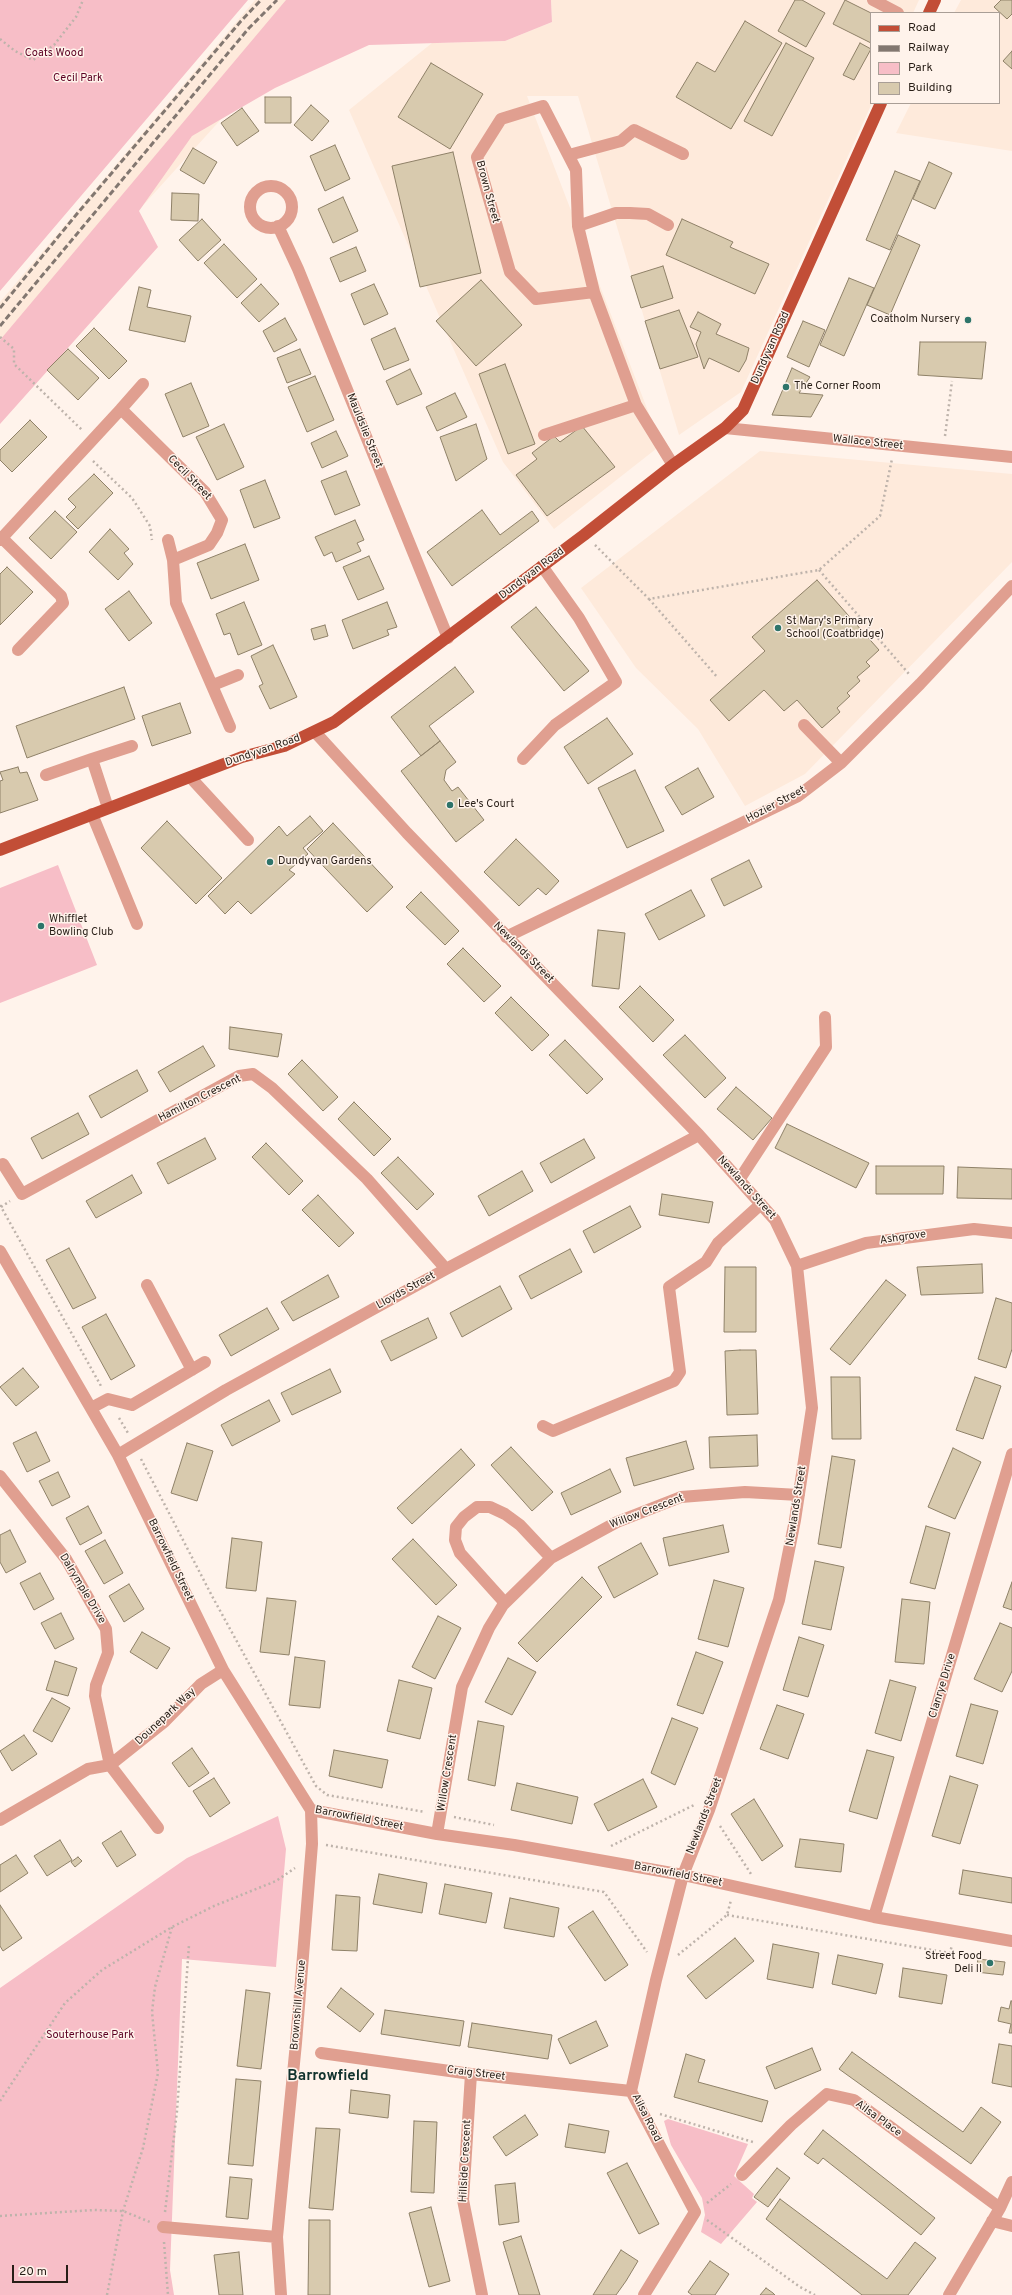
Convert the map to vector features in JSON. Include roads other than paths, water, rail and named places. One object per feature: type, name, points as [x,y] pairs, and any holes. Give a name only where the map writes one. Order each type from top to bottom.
[{"type":"main road","points":[[929,12],[935,0]]},
{"type":"main road","name":"Dundyvan Road","points":[[0,850],[92,814],[191,778],[242,757],[284,746],[334,722],[584,535],[672,465],[725,428],[743,410],[882,104]]},
{"type":"street","points":[[873,0],[896,12]]},
{"type":"street","name":"Brown Street","points":[[594,292],[536,299],[510,272],[477,158],[501,119],[543,106],[569,155],[576,170],[578,226],[594,292],[636,405],[672,465]]},
{"type":"street","points":[[569,155],[621,142],[634,130],[682,154]]},
{"type":"street","points":[[578,226],[616,213],[648,214],[668,225]]},
{"type":"street","name":"Mauldslie Street","points":[[278,226],[298,269],[448,638]]},
{"type":"street","points":[[18,650],[63,603],[61,596],[1,539],[143,384]]},
{"type":"street","points":[[544,435],[636,405]]},
{"type":"street","name":"Cecil Street","points":[[121,408],[204,492],[222,520],[217,533],[209,545],[173,560]]},
{"type":"street","name":"Wallace Street","points":[[725,428],[1012,457]]},
{"type":"street","points":[[168,540],[173,560],[176,603],[230,727]]},
{"type":"street","points":[[522,758],[555,724],[616,682],[579,618],[542,566]]},
{"type":"street","name":"Hozier Street","points":[[506,937],[798,796],[841,763],[920,684],[1012,586]]},
{"type":"street","points":[[213,685],[238,675]]},
{"type":"street","points":[[804,725],[841,763]]},
{"type":"street","name":"Newlands Street","points":[[315,732],[506,937],[525,954],[699,1135],[740,1180],[776,1220],[797,1266],[812,1408],[799,1495],[779,1600],[714,1796],[682,1875]]},
{"type":"street","points":[[46,775],[132,746]]},
{"type":"street","points":[[92,759],[108,808]]},
{"type":"street","points":[[191,778],[248,840]]},
{"type":"street","points":[[92,814],[137,924]]},
{"type":"street","points":[[740,1180],[826,1047],[825,1017]]},
{"type":"street","name":"Hamilton Crescent","points":[[3,1164],[22,1194],[239,1076],[253,1074],[272,1088],[367,1179],[446,1269]]},
{"type":"street","name":"Lloyds Street","points":[[118,1455],[226,1390],[446,1269],[699,1135]]},
{"type":"street","points":[[543,1426],[553,1431],[674,1381],[680,1372],[669,1287],[706,1262],[718,1243],[761,1204]]},
{"type":"street","name":"Ashgrove","points":[[797,1266],[866,1243],[974,1229],[1012,1233]]},
{"type":"street","name":"Barrowfield Street","points":[[0,1251],[118,1455],[223,1670],[310,1810],[437,1834],[514,1845],[682,1875],[874,1917],[1012,1941]]},
{"type":"street","points":[[147,1285],[192,1370]]},
{"type":"street","points":[[91,1408],[108,1399],[132,1405],[205,1362]]},
{"type":"street","name":"Clanrye Drive","points":[[874,1917],[1012,1454]]},
{"type":"street","name":"Dalrymple Drive","points":[[0,1476],[66,1559],[106,1629],[108,1653],[96,1685],[95,1696],[110,1765]]},
{"type":"street","name":"Willow Crescent","points":[[437,1834],[442,1814],[462,1687],[489,1628],[506,1603],[551,1558],[617,1522],[681,1497],[745,1492],[799,1495]]},
{"type":"street","points":[[506,1603],[460,1553],[455,1540],[456,1527],[464,1517],[477,1507],[490,1507],[505,1514],[520,1526],[551,1558]]},
{"type":"street","name":"Dounepark Way","points":[[0,1820],[88,1769],[110,1765],[164,1722],[201,1684],[223,1670]]},
{"type":"street","points":[[110,1765],[158,1828]]},
{"type":"street","name":"Brownshill Avenue","points":[[281,2295],[277,2237],[311,1858],[312,1844],[310,1810]]},
{"type":"street","name":"Ailsa Road","points":[[644,2295],[693,2207],[631,2091],[682,1875]]},
{"type":"street","name":"Craig Street","points":[[321,2053],[471,2074],[631,2091]]},
{"type":"street","name":"Hillside Crescent","points":[[471,2074],[463,2200],[482,2295]]},
{"type":"street","name":"Ailsa Place","points":[[742,2174],[827,2094],[854,2100],[1000,2208]]},
{"type":"street","points":[[949,2295],[1000,2208],[1012,2182]]},
{"type":"street","points":[[992,2222],[1012,2226]]},
{"type":"street","points":[[163,2227],[277,2237]]},
{"type":"railway","points":[[0,308],[76,215],[241,21],[261,0]]},
{"type":"railway","points":[[0,326],[249,28],[277,0]]},
{"type":"place","name":"Coatholm Nursery","points":[[968,320]]},
{"type":"place","name":"The Corner Room","points":[[786,387]]},
{"type":"place","name":"St Mary's Primary School (Coatbridge)","points":[[778,628]]},
{"type":"place","name":"Lee's Court","points":[[450,805]]},
{"type":"place","name":"Dundyvan Gardens","points":[[270,862]]},
{"type":"place","name":"Whifflet Bowling Club","points":[[41,926]]},
{"type":"place","name":"Street Food Deli II","points":[[990,1963]]},
{"type":"district","name":"Barrowfield","points":[[328,2077]]},
{"type":"park label","name":"Coats Wood","points":[[54,54]]},
{"type":"park label","name":"Cecil Park","points":[[78,79]]},
{"type":"park label","name":"Souterhouse Park","points":[[90,2036]]}]
